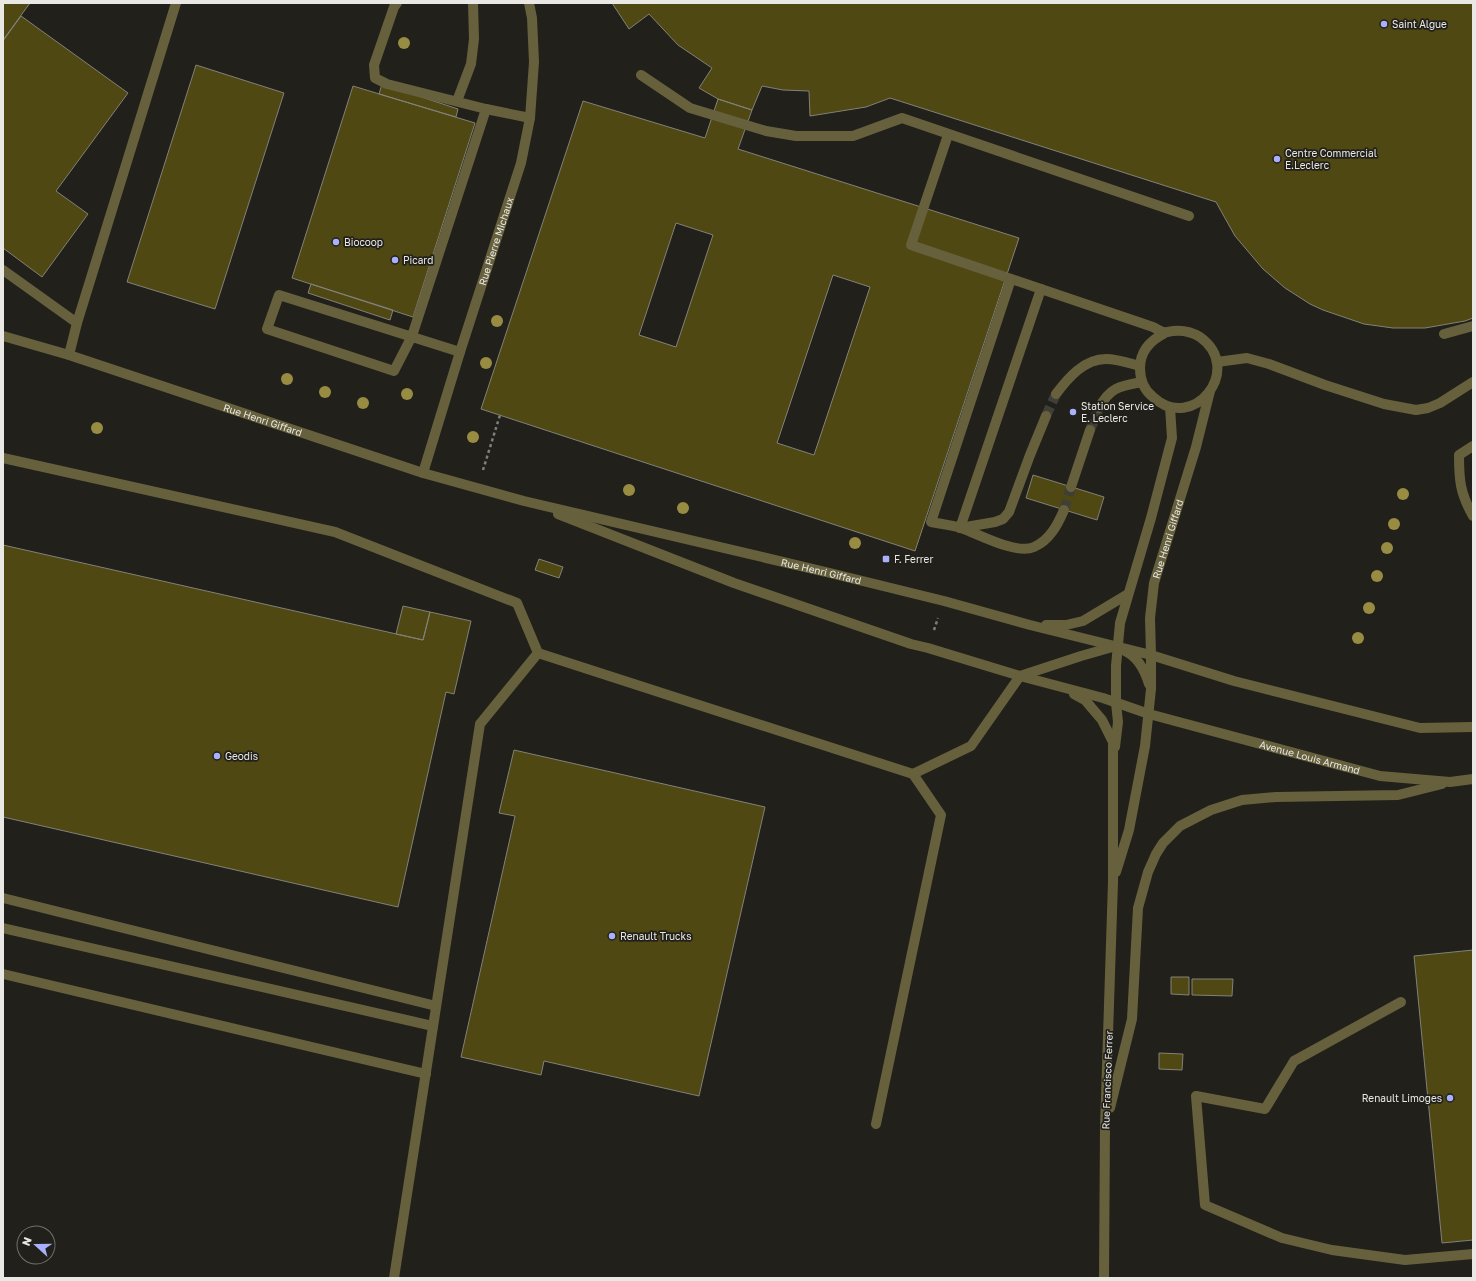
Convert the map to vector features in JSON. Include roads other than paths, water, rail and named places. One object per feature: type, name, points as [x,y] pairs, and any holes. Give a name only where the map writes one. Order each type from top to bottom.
[{"type":"street","points":[[69,355],[77,323],[176,3]]},
{"type":"street","points":[[397,3],[394,7],[374,65],[375,78],[388,84],[457,102],[530,118]]},
{"type":"street","points":[[457,102],[470,64],[474,39],[473,3]]},
{"type":"street","name":"Rue Pierre Michaux","points":[[423,473],[521,163],[530,118],[534,62],[532,18],[529,3]]},
{"type":"street","points":[[641,76],[690,108],[766,131],[796,136],[853,136],[902,118],[948,135],[1189,216]]},
{"type":"street","points":[[460,352],[412,336],[279,295],[267,329],[394,371],[412,336],[486,109]]},
{"type":"street","points":[[948,135],[911,245],[1165,332]]},
{"type":"street","points":[[3,270],[77,323]]},
{"type":"street","points":[[1011,279],[931,522],[960,528],[996,543],[1017,548],[1033,548],[1046,539],[1058,525],[1064,510]]},
{"type":"street","points":[[960,528],[1041,289]]},
{"type":"street","points":[[1444,334],[1473,326]]},
{"type":"street","points":[[1186,331],[1198,336],[1208,344],[1215,354],[1217,362],[1215,382],[1210,391],[1203,399],[1193,405],[1181,408],[1170,407],[1158,402],[1148,393],[1142,382],[1140,366],[1142,355],[1148,345],[1155,338],[1165,332],[1186,331]]},
{"type":"street","name":"Rue Henri Giffard","points":[[3,336],[69,355],[423,473],[478,487],[524,501],[830,572],[1030,625],[1151,655],[1150,618],[1154,583],[1194,454],[1210,391]]},
{"type":"street","points":[[1217,362],[1247,358],[1269,364],[1325,385],[1384,404],[1416,410],[1428,408],[1440,403],[1473,382]]},
{"type":"street","points":[[1056,394],[1070,376],[1096,360],[1106,359],[1140,366]]},
{"type":"street","points":[[1099,408],[1104,398],[1111,391],[1120,386],[1142,382]]},
{"type":"street","name":"Rue Henri Giffard","points":[[1117,646],[1120,623],[1151,518],[1172,438],[1170,407]]},
{"type":"street","points":[[960,528],[995,522],[1003,519],[1009,512],[1046,416]]},
{"type":"street","points":[[1071,487],[1090,430]]},
{"type":"street","points":[[1473,446],[1459,454],[1459,478],[1466,503],[1473,516]]},
{"type":"street","points":[[3,458],[335,532],[517,603],[538,653],[913,774],[941,815],[876,1124]]},
{"type":"street","name":"Rue Henri Giffard","points":[[524,501],[734,583],[911,644],[1020,676],[1062,686],[1149,714]]},
{"type":"street","points":[[1030,625],[1066,625],[1083,621],[1128,594]]},
{"type":"street","points":[[913,774],[971,746],[1020,676],[1117,646],[1131,653],[1141,665],[1147,676],[1150,690]]},
{"type":"street","points":[[1113,764],[1118,722],[1116,703],[1117,646]]},
{"type":"street","points":[[394,1278],[480,724],[538,653]]},
{"type":"street","points":[[1113,882],[1129,830],[1145,746],[1149,714],[1151,655],[1234,681],[1420,728],[1473,727]]},
{"type":"street","points":[[1062,686],[1085,700],[1102,720],[1113,742],[1113,882]]},
{"type":"street","name":"Avenue Louis Armand","points":[[1149,714],[1380,776],[1450,782],[1473,779]]},
{"type":"street","points":[[1105,1127],[1132,1019],[1138,908],[1148,872],[1163,843],[1180,826],[1193,818],[1211,810],[1242,800],[1276,797],[1398,795],[1450,782]]},
{"type":"street","name":"Rue Francisco Ferrer","points":[[1104,1278],[1105,1127],[1113,882]]},
{"type":"street","points":[[3,898],[436,1006]]},
{"type":"street","points":[[3,928],[433,1026]]},
{"type":"street","points":[[3,974],[426,1074]]},
{"type":"street","points":[[1401,1002],[1294,1061],[1264,1109],[1196,1096],[1206,1204],[1282,1238],[1332,1250],[1405,1260],[1473,1254]]},
{"type":"tunnel","points":[[1046,416],[1056,394]]},
{"type":"tunnel","points":[[1090,430],[1099,408]]},
{"type":"tunnel","points":[[1064,510],[1071,487]]},
{"type":"place","name":"Saint Algue","points":[[1384,24]]},
{"type":"place","name":"Centre Commercial E.Leclerc","points":[[1277,159]]},
{"type":"place","name":"Biocoop","points":[[336,242]]},
{"type":"place","name":"Picard","points":[[395,260]]},
{"type":"place","name":"Station Service E. Leclerc","points":[[1073,412]]},
{"type":"place","name":"F. Ferrer","points":[[886,559]]},
{"type":"place","name":"Geodis","points":[[217,756]]},
{"type":"place","name":"Renault Trucks","points":[[612,936]]},
{"type":"place","name":"Renault Limoges","points":[[1450,1098]]}]
